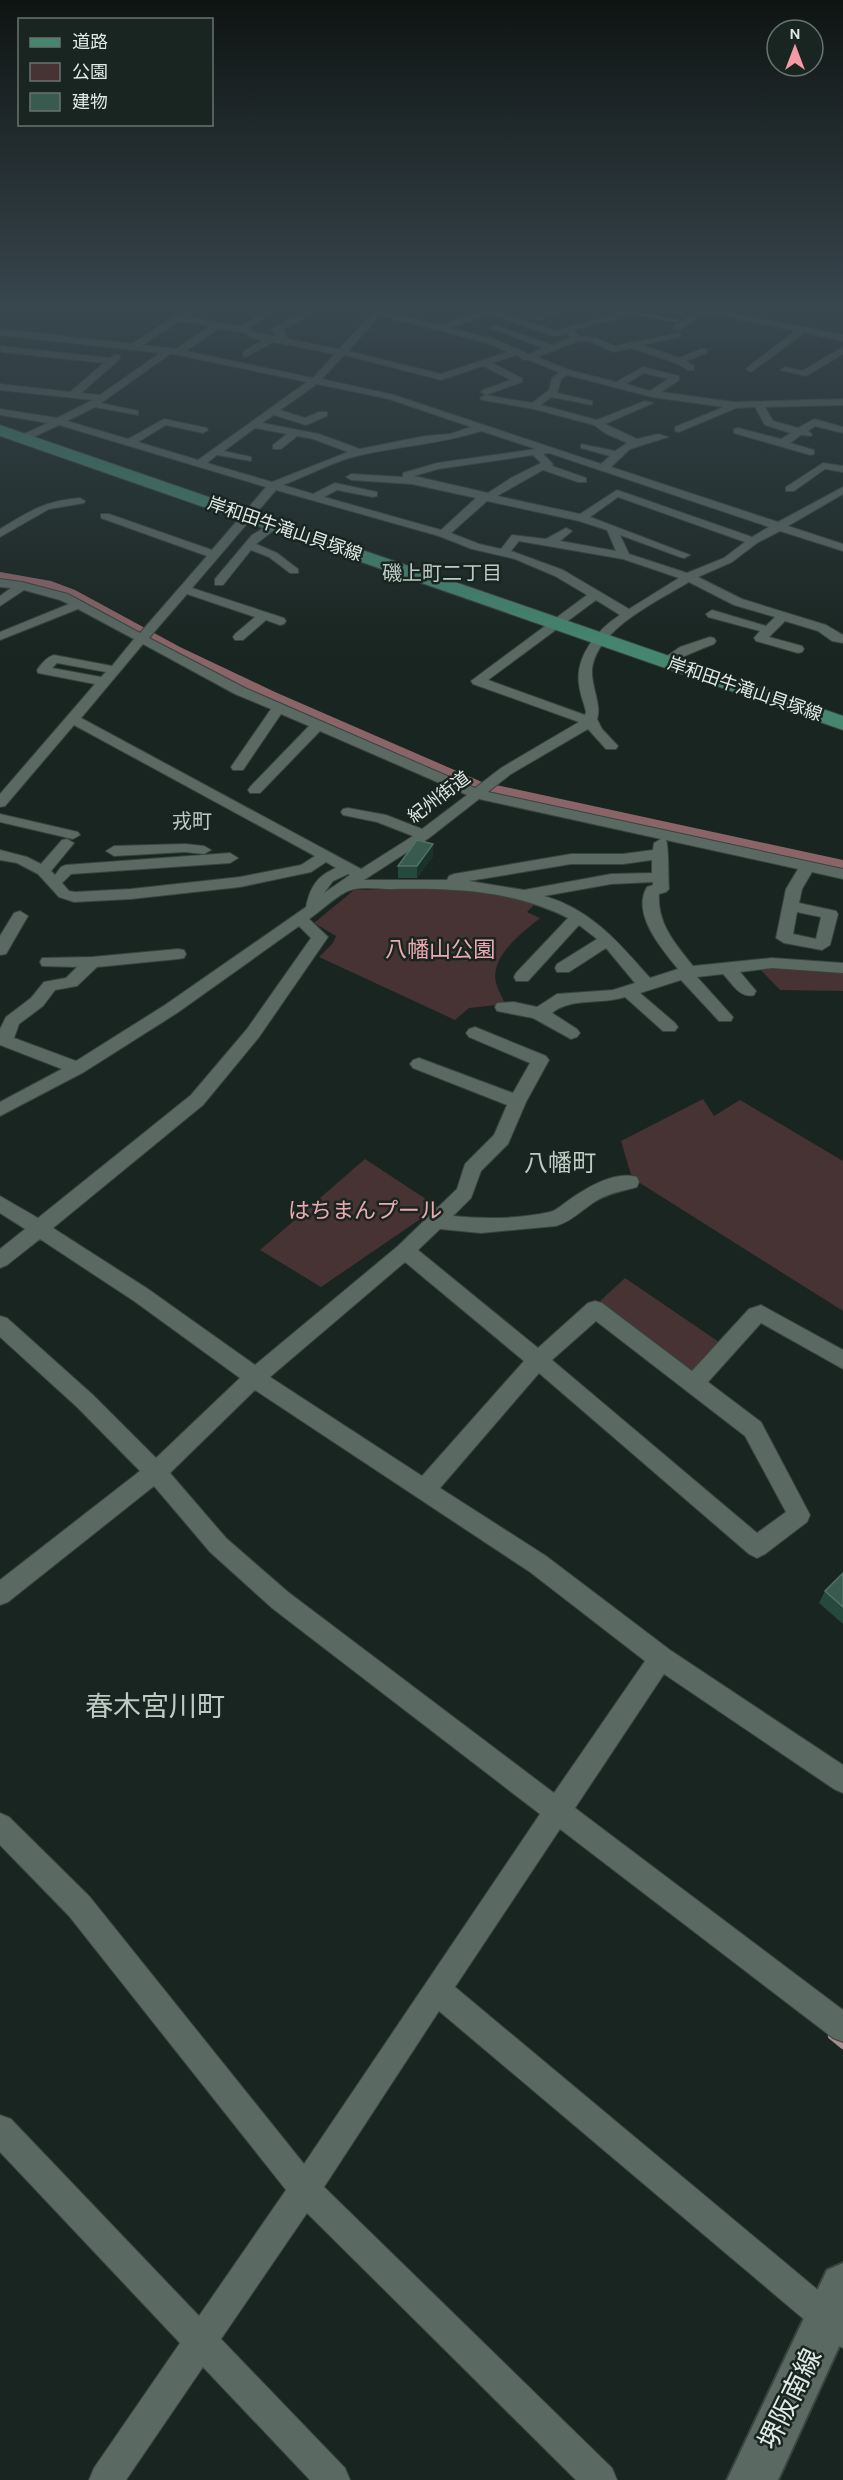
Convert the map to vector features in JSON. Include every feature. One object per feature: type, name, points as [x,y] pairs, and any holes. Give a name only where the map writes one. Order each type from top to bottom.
[{"type":"main road","name":"岸和田牛滝山貝塚線","points":[[0,430],[843,723]]},
{"type":"main road","name":"堺阪南線","points":[[752,2480],[838,2313]]},
{"type":"street","points":[[23,438],[51,424]]},
{"type":"street","points":[[65,424],[443,534],[476,547],[504,552],[537,563],[628,614]]},
{"type":"street","points":[[129,443],[161,424]]},
{"type":"street","points":[[174,424],[203,429]]},
{"type":"street","points":[[472,424],[843,548]]},
{"type":"street","points":[[499,432],[511,424]]},
{"type":"street","points":[[599,424],[609,431],[637,443]]},
{"type":"street","points":[[679,429],[692,424]]},
{"type":"street","points":[[771,424],[817,437]]},
{"type":"street","points":[[783,443],[812,424]]},
{"type":"street","points":[[820,424],[843,430]]},
{"type":"street","points":[[200,464],[254,425],[315,436],[357,453]]},
{"type":"street","points":[[0,803],[274,485],[357,453],[391,445],[451,437],[482,427]]},
{"type":"street","points":[[738,431],[783,443],[781,444],[823,466],[843,470]]},
{"type":"street","points":[[277,447],[296,432]]},
{"type":"street","points":[[603,467],[613,462],[616,454],[637,443],[663,437]]},
{"type":"street","points":[[391,445],[418,463],[536,453],[550,449]]},
{"type":"street","points":[[585,446],[616,454]]},
{"type":"street","points":[[216,452],[247,459]]},
{"type":"street","points":[[443,534],[470,508],[515,480],[548,464],[536,453]]},
{"type":"street","points":[[410,478],[418,463]]},
{"type":"street","points":[[543,466],[582,480]]},
{"type":"street","points":[[790,489],[797,479],[823,466]]},
{"type":"street","points":[[602,489],[627,475]]},
{"type":"street","points":[[643,480],[654,476]]},
{"type":"street","points":[[351,477],[410,478],[582,518],[684,555]]},
{"type":"street","points":[[315,498],[335,486],[373,494]]},
{"type":"street","points":[[589,720],[593,712],[584,676],[600,638],[611,626],[688,577],[728,560],[753,541],[843,490]]},
{"type":"street","points":[[582,518],[617,493],[753,541]]},
{"type":"street","points":[[0,534],[45,507],[56,503],[80,501]]},
{"type":"street","points":[[105,516],[213,554]]},
{"type":"street","points":[[219,582],[256,537],[274,525]]},
{"type":"street","points":[[612,528],[616,542],[625,556]]},
{"type":"street","points":[[543,529],[565,532],[554,543]]},
{"type":"street","points":[[504,552],[516,537],[625,556],[688,577],[738,602],[819,627],[841,640]]},
{"type":"street","points":[[249,545],[273,555],[294,571]]},
{"type":"street","points":[[0,574],[49,582],[74,590],[146,635],[278,708],[483,789],[664,834],[843,874]]},
{"type":"street","points":[[0,583],[22,585],[53,593],[483,789],[843,862]]},
{"type":"street","points":[[0,602],[22,585]]},
{"type":"street","points":[[184,590],[280,621]]},
{"type":"street","points":[[595,595],[478,681],[589,720],[611,746]]},
{"type":"street","points":[[0,636],[78,605]]},
{"type":"street","points":[[712,614],[768,630]]},
{"type":"street","points":[[239,637],[264,616]]},
{"type":"street","points":[[783,616],[760,638],[793,654],[819,627]]},
{"type":"street","points":[[666,661],[684,650],[710,641]]},
{"type":"street","points":[[105,682],[43,670],[54,659],[115,670]]},
{"type":"street","points":[[238,767],[278,708]]},
{"type":"street","points":[[74,719],[326,855],[353,876],[526,894],[568,910],[607,940],[646,985]]},
{"type":"street","name":"紀州街道","points":[[0,1110],[78,1068],[171,1009],[306,915],[353,876],[424,835],[506,771],[589,720]]},
{"type":"street","points":[[255,790],[318,725]]},
{"type":"street","points":[[348,812],[381,818],[424,835]]},
{"type":"street","points":[[0,818],[70,839],[48,877]]},
{"type":"street","points":[[664,834],[659,854],[661,890],[652,890],[651,897],[653,920],[663,940],[687,973],[725,1017]]},
{"type":"street","points":[[114,850],[185,848],[230,858]]},
{"type":"street","points":[[416,884],[571,859],[623,859],[659,854]]},
{"type":"street","points":[[0,855],[22,860],[48,877],[64,894],[74,897],[131,894],[240,882],[306,869],[326,855]]},
{"type":"street","points":[[230,858],[240,882]]},
{"type":"street","points":[[48,877],[60,879],[66,870],[230,858]]},
{"type":"street","points":[[791,906],[794,890],[808,865]]},
{"type":"street","points":[[130,866],[131,894]]},
{"type":"street","points":[[526,894],[611,879],[660,877]]},
{"type":"street","points":[[0,950],[20,915]]},
{"type":"street","points":[[0,1260],[197,1100],[239,1050],[321,937],[306,915]]},
{"type":"street","points":[[522,977],[578,917]]},
{"type":"street","points":[[563,968],[607,940]]},
{"type":"street","points":[[48,962],[92,962],[178,954]]},
{"type":"street","points":[[78,1068],[2,1040],[12,1021],[37,1002],[50,986],[71,982],[92,962]]},
{"type":"street","points":[[540,1013],[557,1000],[614,995],[687,973],[782,963],[843,968]]},
{"type":"street","points":[[727,968],[748,991]]},
{"type":"street","points":[[628,991],[669,1027]]},
{"type":"street","points":[[503,1007],[521,1007],[540,1013],[572,1033]]},
{"type":"street","points":[[1,1590],[170,1460],[254,1378],[405,1251],[464,1193],[471,1178],[472,1169],[502,1139],[517,1102],[540,1060],[475,1033]]},
{"type":"street","points":[[419,1064],[517,1102]]},
{"type":"street","points":[[435,1221],[481,1226],[556,1219],[599,1191],[630,1182]]},
{"type":"street","points":[[0,1203],[141,1295],[243,1366],[254,1378],[538,1564],[662,1658],[843,1780]]},
{"type":"street","points":[[405,1251],[538,1360],[757,1547],[800,1515],[753,1429],[595,1309],[538,1360],[425,1489]]},
{"type":"street","points":[[693,1384],[756,1315],[761,1313],[843,1360]]},
{"type":"street","points":[[0,1324],[85,1401],[155,1471],[218,1545],[280,1600],[843,2028]]},
{"type":"street","points":[[106,2480],[662,1658]]},
{"type":"street","points":[[0,1826],[78,1905],[305,2189],[600,2480]]},
{"type":"street","points":[[436,1990],[838,2313]]},
{"type":"street","points":[[0,2130],[333,2480]]},
{"type":"green space","name":"八幡山公園","points":[[483,888],[535,904],[527,912],[540,918],[524,931],[501,956],[495,976],[505,1004],[469,1008],[455,1020],[319,957],[333,943],[336,936],[314,923],[354,890]]},
{"type":"green space","points":[[758,967],[843,970],[843,991],[780,990]]},
{"type":"green space","points":[[703,1099],[714,1116],[740,1100],[843,1161],[843,1311],[632,1178],[621,1141]]},
{"type":"green space","name":"はちまんプール","points":[[365,1159],[438,1207],[321,1287],[260,1250]]},
{"type":"green space","points":[[625,1278],[719,1342],[692,1375],[600,1301]]},
{"type":"building","points":[[417,840],[433,844],[417,866],[398,866]]},
{"type":"building","points":[[843,1573],[843,1607],[825,1591]]},
{"type":"waterway","points":[[0,577],[45,585],[68,594],[173,651],[268,696],[475,787],[843,867]]},
{"type":"waterway","points":[[832,2036],[843,2045]]},
{"type":"district","name":"磯上町二丁目","points":[[442,573]]},
{"type":"district","name":"戎町","points":[[192,821]]},
{"type":"district","name":"八幡町","points":[[560,1163]]},
{"type":"district","name":"春木宮川町","points":[[155,1706]]}]
